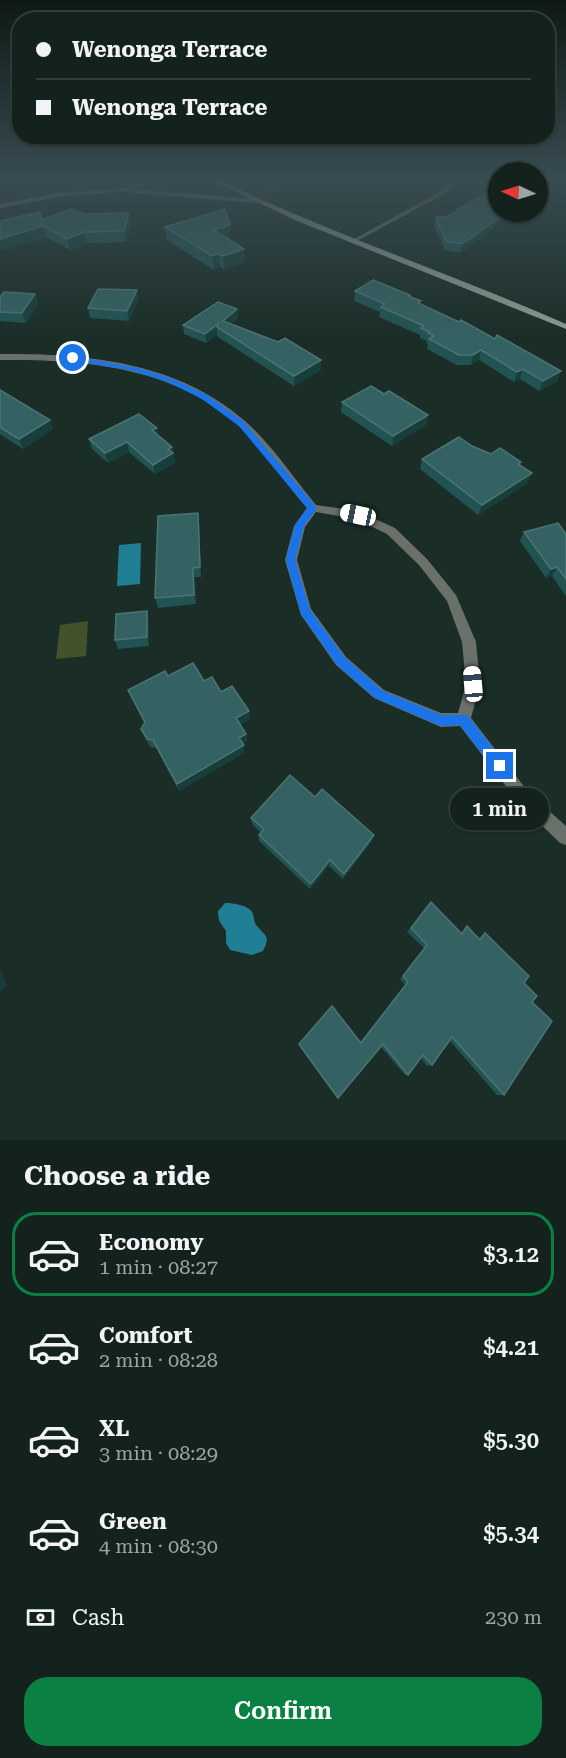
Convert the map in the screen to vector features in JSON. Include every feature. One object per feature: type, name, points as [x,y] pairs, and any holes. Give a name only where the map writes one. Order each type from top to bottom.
[{"type":"street","points":[[333,231],[497,296],[566,327]]},
{"type":"street","points":[[355,240],[371,231]]},
{"type":"street","points":[[0,357],[55,356],[91,360],[135,369],[189,389],[205,397],[242,424],[312,508],[358,515],[391,531],[423,562],[452,599],[469,642],[473,684],[463,719]]},
{"type":"street","points":[[312,508],[300,525],[291,560],[305,611],[341,661],[379,694],[441,720],[463,719]]},
{"type":"street","points":[[463,719],[524,798],[566,837]]},
{"type":"green space","points":[[88,621],[86,656],[56,659],[60,625]]},
{"type":"water","points":[[141,543],[140,584],[117,586],[119,545]]},
{"type":"water","points":[[225,903],[244,906],[252,912],[256,924],[267,939],[263,951],[252,955],[230,950],[226,943],[226,931],[218,915],[218,911]]},
{"type":"building","points":[[0,231],[26,231],[0,239]]},
{"type":"building","points":[[53,231],[116,231],[85,232],[67,239]]},
{"type":"building","points":[[172,231],[216,231],[244,249],[223,256],[219,254],[212,256]]},
{"type":"building","points":[[442,231],[480,231],[462,244],[446,241]]},
{"type":"building","points":[[373,280],[410,295],[408,296],[421,301],[418,303],[459,322],[461,320],[495,339],[497,335],[561,371],[543,381],[523,369],[517,372],[481,350],[473,355],[459,355],[429,339],[434,336],[421,328],[424,326],[381,307],[385,304],[355,291]]},
{"type":"building","points":[[98,289],[137,290],[127,311],[88,308]]},
{"type":"building","points":[[4,292],[35,294],[22,313],[0,312],[0,297]]},
{"type":"building","points":[[218,302],[237,309],[223,321],[278,342],[285,338],[321,360],[294,376],[217,327],[218,324],[205,334],[183,325]]},
{"type":"building","points":[[371,386],[384,394],[389,391],[428,415],[393,436],[342,402]]},
{"type":"building","points":[[0,390],[50,420],[19,439],[0,427]]},
{"type":"building","points":[[139,414],[157,428],[152,430],[172,447],[168,449],[173,453],[153,465],[127,442],[105,453],[89,439]]},
{"type":"building","points":[[459,437],[472,446],[491,454],[500,448],[521,462],[518,464],[532,473],[482,505],[422,459]]},
{"type":"building","points":[[198,513],[200,567],[193,568],[194,595],[155,598],[158,516]]},
{"type":"building","points":[[558,523],[566,534],[566,579],[557,567],[551,569],[524,532]]},
{"type":"building","points":[[147,611],[147,637],[115,640],[116,614]]},
{"type":"building","points":[[193,663],[204,681],[212,677],[221,692],[232,686],[249,711],[236,718],[246,734],[239,738],[244,745],[177,784],[153,740],[147,739],[141,729],[145,722],[128,690],[165,671],[168,676]]},
{"type":"building","points":[[290,775],[315,797],[322,789],[374,835],[344,874],[330,860],[311,884],[259,835],[264,829],[251,818]]},
{"type":"building","points":[[431,902],[462,934],[467,926],[480,940],[485,933],[529,976],[524,983],[537,996],[532,1002],[552,1021],[504,1095],[452,1037],[432,1065],[423,1055],[408,1075],[383,1044],[338,1098],[299,1044],[332,1006],[361,1043],[408,982],[403,976],[427,945],[411,928]]},
{"type":"route","points":[[73,358],[135,369],[170,381],[205,397],[242,424],[312,508],[300,525],[291,560],[305,611],[341,661],[379,694],[441,720],[463,719],[500,766]]}]
